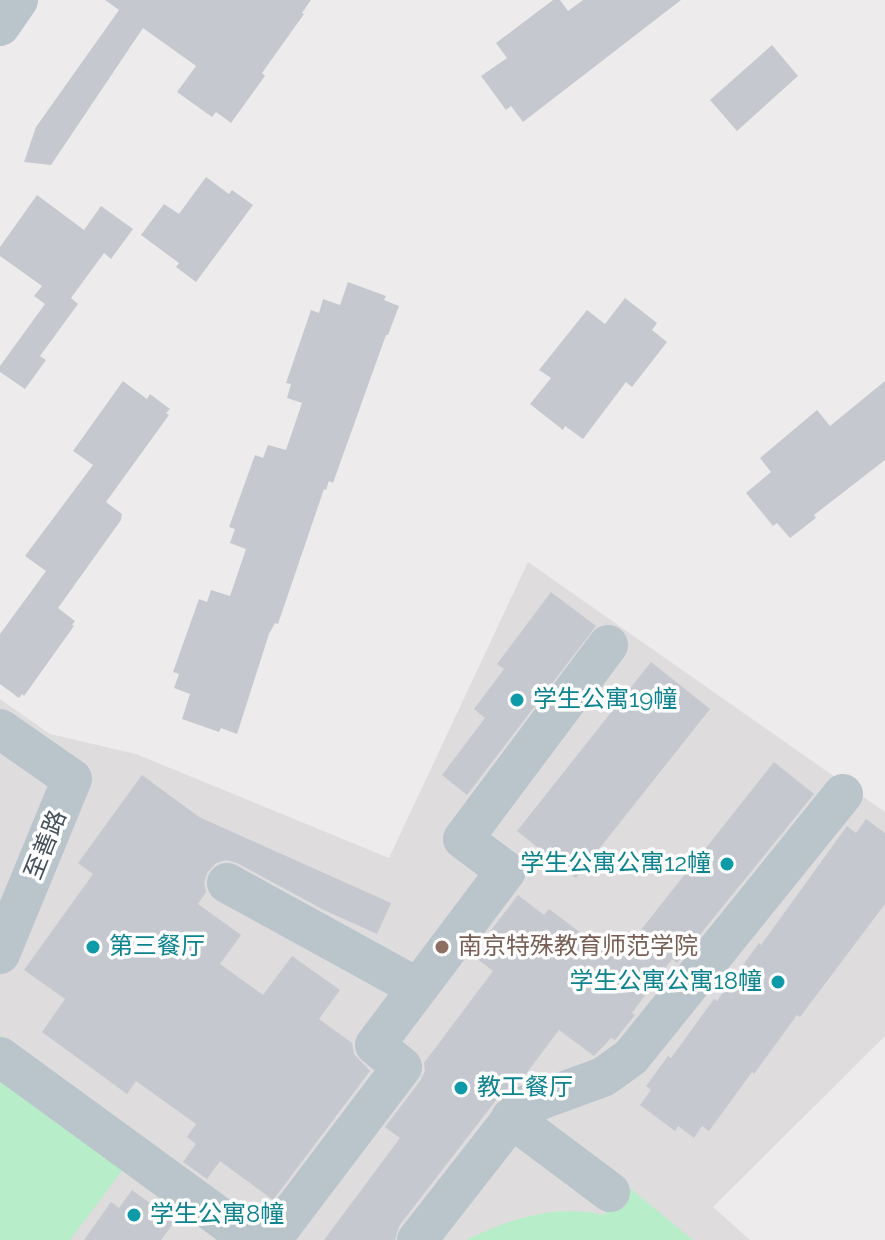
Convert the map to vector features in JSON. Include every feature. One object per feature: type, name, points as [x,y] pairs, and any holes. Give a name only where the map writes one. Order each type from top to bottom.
[{"type":"street","points":[[0,26],[18,0]]},
{"type":"street","points":[[271,1240],[402,1067],[375,1045],[506,871],[463,839],[608,645]]},
{"type":"street","name":"至善路","points":[[0,729],[72,779],[0,954]]},
{"type":"street","points":[[417,1240],[521,1107],[603,1077],[631,1057],[843,794]]},
{"type":"street","points":[[227,883],[418,988]]},
{"type":"street","points":[[0,1057],[251,1240]]},
{"type":"street","points":[[511,1118],[610,1192]]},
{"type":"shaded area","name":"南京特殊教育师范学院","points":[[528,562],[885,812],[885,1036],[713,1207],[750,1240],[0,1240],[0,699],[50,734],[136,754],[389,858]]},
{"type":"green space","points":[[0,1035],[46,1076],[143,1143],[70,1240],[0,1240]]},
{"type":"green space","points":[[626,1185],[693,1240],[466,1240],[534,1215],[569,1211],[604,1215]]},
{"type":"building","points":[[105,0],[311,0],[262,73],[265,76],[231,123],[216,112],[212,117],[177,92],[196,66],[143,28],[51,165],[24,162],[36,127],[119,10]]},
{"type":"building","points":[[553,0],[560,0],[568,11],[583,0],[681,0],[523,122],[511,106],[506,110],[481,76],[507,58],[496,43]]},
{"type":"building","points":[[772,45],[798,76],[737,131],[710,100]]},
{"type":"building","points":[[206,177],[229,194],[232,190],[253,205],[196,282],[176,267],[179,263],[141,235],[164,204],[179,214]]},
{"type":"building","points":[[37,195],[84,230],[101,206],[133,229],[111,259],[104,253],[71,298],[78,304],[40,356],[46,360],[25,389],[0,372],[0,366],[45,304],[34,296],[42,286],[0,256],[0,247]]},
{"type":"building","points":[[348,282],[386,296],[384,300],[399,306],[333,483],[329,481],[324,489],[278,624],[275,623],[269,634],[237,734],[221,728],[219,732],[182,719],[190,694],[174,688],[179,674],[173,672],[199,599],[207,602],[211,590],[230,596],[246,549],[230,543],[235,529],[229,527],[255,455],[263,458],[268,445],[286,450],[302,403],[287,398],[291,384],[286,383],[311,310],[319,313],[323,299],[340,305]]},
{"type":"building","points":[[625,298],[657,323],[652,330],[667,342],[632,387],[626,382],[583,439],[565,426],[563,430],[530,404],[551,378],[539,370],[587,310],[605,324]]},
{"type":"building","points":[[123,381],[147,399],[150,394],[170,409],[166,413],[169,415],[106,502],[122,514],[121,520],[58,608],[75,621],[74,626],[24,696],[22,694],[19,698],[0,684],[0,634],[46,571],[25,556],[93,465],[73,451]]},
{"type":"building","points":[[885,381],[885,460],[814,515],[816,518],[790,538],[777,523],[773,526],[746,493],[771,472],[760,458],[817,410],[830,426]]},
{"type":"building","name":"学生公寓19幢","points":[[551,592],[596,626],[467,795],[442,775],[485,718],[474,709],[504,669],[497,664]]},
{"type":"building","points":[[651,662],[710,709],[576,878],[517,831]]},
{"type":"building","points":[[774,762],[814,794],[677,963],[672,959],[615,1040],[611,1038],[594,1056],[559,1030],[519,1083],[503,1092],[493,1104],[399,1226],[395,1240],[324,1240],[400,1138],[385,1127],[420,1081],[425,1071],[424,1063],[493,971],[472,955],[518,895],[544,915],[549,909],[617,960]]},
{"type":"building","points":[[142,775],[199,817],[391,903],[377,934],[324,910],[237,863],[226,860],[216,863],[207,873],[204,883],[206,892],[198,904],[241,935],[220,964],[263,995],[292,956],[340,990],[319,1019],[352,1043],[354,1054],[370,1071],[273,1200],[220,1161],[207,1179],[183,1162],[196,1144],[187,1137],[196,1124],[136,1081],[127,1094],[42,1032],[65,999],[24,970],[93,874],[78,863]]},
{"type":"building","name":"学生公寓公寓18幢","points":[[866,819],[885,833],[885,904],[709,1131],[702,1126],[694,1138],[678,1126],[675,1131],[640,1105],[651,1090],[646,1086],[668,1056],[671,1058],[714,999],[717,1001],[759,943],[761,945],[847,826],[856,833]]},
{"type":"building","name":"学生公寓8幢","points":[[132,1190],[175,1221],[161,1240],[84,1240],[111,1202],[119,1208]]},
{"type":"place","name":"学生公寓19幢","points":[[517,700]]},
{"type":"place","name":"学生公寓公寓12幢","points":[[727,864]]},
{"type":"place","name":"第三餐厅","points":[[93,947]]},
{"type":"place","name":"南京特殊教育师范学院","points":[[442,947]]},
{"type":"place","name":"学生公寓公寓18幢","points":[[778,982]]},
{"type":"place","name":"教工餐厅","points":[[461,1088]]},
{"type":"place","name":"学生公寓8幢","points":[[134,1215]]}]
